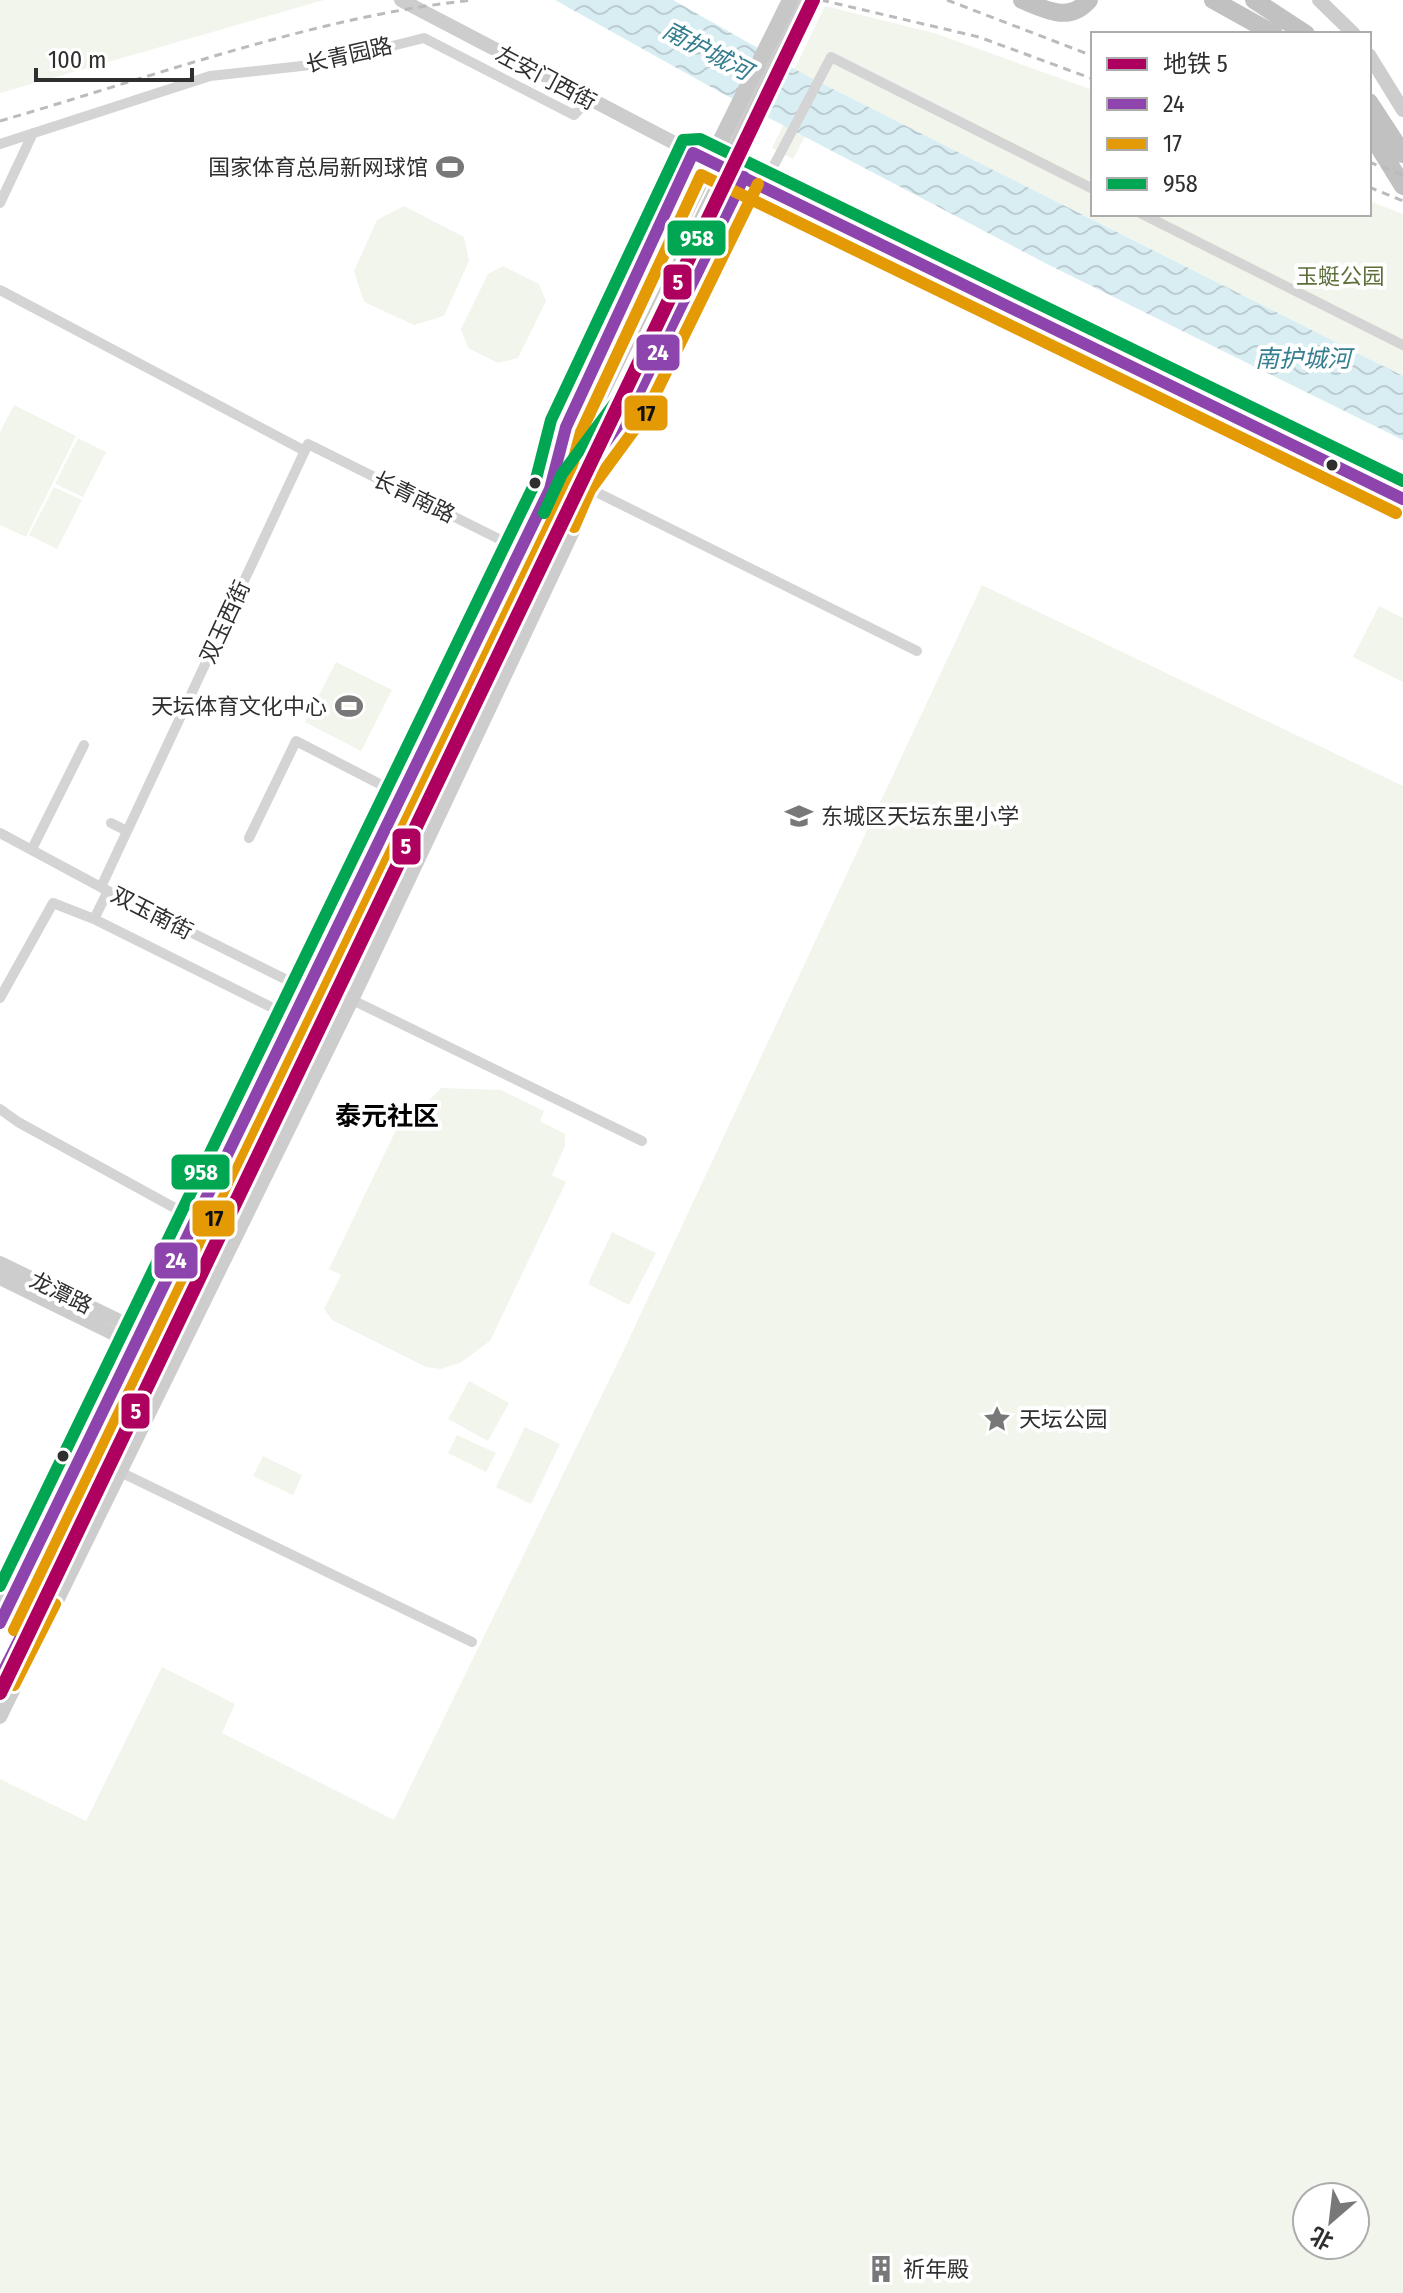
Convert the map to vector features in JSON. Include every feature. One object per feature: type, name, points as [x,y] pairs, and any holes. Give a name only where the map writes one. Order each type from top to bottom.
[{"type":"highway","points":[[1022,0],[1062,14],[1073,13],[1089,0]]},
{"type":"highway","points":[[1213,0],[1270,32]]},
{"type":"highway","points":[[1254,0],[1303,32]]},
{"type":"highway","points":[[1371,105],[1403,154]]},
{"type":"highway","points":[[1371,134],[1403,186]]},
{"type":"main road","points":[[0,1678],[114,1468],[162,1350],[336,992],[576,482],[672,257],[790,0]]},
{"type":"main road","points":[[0,1623],[132,1335],[399,794],[516,548],[811,0]]},
{"type":"street","name":"左安门西街","points":[[401,0],[693,153],[1403,499]]},
{"type":"street","points":[[718,165],[802,0]]},
{"type":"street","points":[[1319,0],[1352,32]]},
{"type":"street","name":"长青园路","points":[[0,144],[210,76],[320,64],[424,38],[574,115],[588,100]]},
{"type":"street","points":[[763,186],[831,57],[1091,188]]},
{"type":"street","points":[[1371,58],[1403,110]]},
{"type":"street","points":[[0,203],[33,133]]},
{"type":"street","points":[[516,548],[566,427],[693,153]]},
{"type":"street","points":[[0,1717],[114,1468],[352,1000],[595,491],[631,408],[744,177]]},
{"type":"street","points":[[674,192],[726,216]]},
{"type":"street","points":[[1146,216],[1403,345]]},
{"type":"street","name":"长青南路","points":[[0,290],[306,448],[516,548]]},
{"type":"street","points":[[631,408],[576,482],[917,651]]},
{"type":"street","points":[[550,489],[566,427]]},
{"type":"street","name":"双玉西街","points":[[94,919],[127,831],[306,448]]},
{"type":"street","points":[[249,838],[296,741],[399,794]]},
{"type":"street","points":[[32,849],[84,745]]},
{"type":"street","points":[[111,823],[127,831]]},
{"type":"street","name":"双玉南街","points":[[2,837],[32,849],[302,987]]},
{"type":"street","points":[[0,998],[53,903],[94,919],[288,1016]]},
{"type":"street","points":[[336,992],[642,1141]]},
{"type":"street","points":[[0,1109],[18,1122],[190,1216]]},
{"type":"street","name":"龙潭路","points":[[0,1263],[162,1350]]},
{"type":"street","name":"龙潭路","points":[[0,1278],[132,1335]]},
{"type":"street","points":[[0,1597],[132,1335]]},
{"type":"street","points":[[114,1468],[472,1642]]},
{"type":"green space","points":[[0,0],[324,0],[0,93]]},
{"type":"green space","name":"玉蜓公园","points":[[825,6],[934,33],[1091,89],[1091,216],[1371,216],[1371,202],[1403,214],[1403,376],[831,88],[793,159],[772,148],[807,77],[794,70]]},
{"type":"green space","points":[[404,206],[464,237],[469,261],[444,316],[414,325],[364,302],[354,271],[377,220]]},
{"type":"green space","points":[[503,266],[539,284],[546,301],[518,358],[498,363],[468,348],[461,329],[488,274]]},
{"type":"green space","points":[[14,405],[76,436],[26,537],[0,525],[0,432]]},
{"type":"green space","points":[[78,438],[106,452],[83,497],[55,484]]},
{"type":"green space","points":[[54,487],[82,500],[57,549],[29,535]]},
{"type":"green space","name":"天坛公园","points":[[982,585],[1403,786],[1403,2293],[0,2293],[0,1779],[86,1821],[162,1667],[235,1704],[222,1733],[394,1820],[621,1356]]},
{"type":"green space","points":[[1379,606],[1403,618],[1403,682],[1353,657]]},
{"type":"green space","name":"天坛体育文化中心","points":[[336,662],[392,690],[361,751],[305,722]]},
{"type":"green space","points":[[441,1088],[501,1090],[544,1111],[540,1121],[565,1134],[565,1146],[552,1175],[566,1182],[490,1341],[460,1363],[441,1369],[426,1367],[332,1320],[324,1309],[341,1275],[329,1269],[410,1101],[423,1107]]},
{"type":"green space","points":[[612,1232],[656,1253],[629,1305],[588,1284]]},
{"type":"green space","points":[[469,1381],[509,1403],[488,1441],[448,1419]]},
{"type":"green space","points":[[525,1427],[560,1444],[531,1504],[496,1487]]},
{"type":"green space","points":[[457,1435],[496,1453],[486,1472],[448,1453]]},
{"type":"green space","points":[[263,1456],[302,1475],[293,1495],[253,1476]]},
{"type":"water","name":"南护城河","points":[[555,0],[673,0],[807,76],[1403,376],[1403,440],[1047,264],[718,91]]},
{"type":"railway","points":[[0,121],[296,34],[356,19],[474,0]]},
{"type":"railway","points":[[821,0],[979,37],[1091,78]]},
{"type":"railway","points":[[947,0],[1091,55]]},
{"type":"railway","points":[[1371,163],[1403,175]]},
{"type":"railway","points":[[1371,188],[1403,201]]},
{"type":"metro line","name":"5","points":[[0,1693],[813,0]]},
{"type":"transit line","name":"958","points":[[0,1586],[535,483],[551,420],[683,140],[700,139],[1403,481]]},
{"type":"transit line","name":"24","points":[[0,1623],[550,489],[566,427],[693,153],[1403,499]]},
{"type":"transit line","name":"958","points":[[544,513],[562,474],[617,400],[730,170]]},
{"type":"transit line","name":"17","points":[[14,1630],[564,496],[581,432],[701,175],[1396,513]]},
{"type":"transit line","name":"24","points":[[559,520],[576,482],[631,408],[744,177]]},
{"type":"transit line","name":"17","points":[[574,527],[590,490],[645,415],[758,184]]},
{"type":"transit line","name":"24","points":[[0,1678],[41,1597]]},
{"type":"transit line","name":"17","points":[[14,1685],[55,1604]]},
{"type":"place","name":"国家体育总局新网球馆","points":[[450,167]]},
{"type":"place","name":"天坛体育文化中心","points":[[349,706]]},
{"type":"place","name":"东城区天坛东里小学","points":[[799,816]]},
{"type":"place","name":"天坛公园","points":[[997,1419]]},
{"type":"place","name":"祈年殿","points":[[881,2269]]},
{"type":"district","name":"泰元社区","points":[[387,1116]]}]
